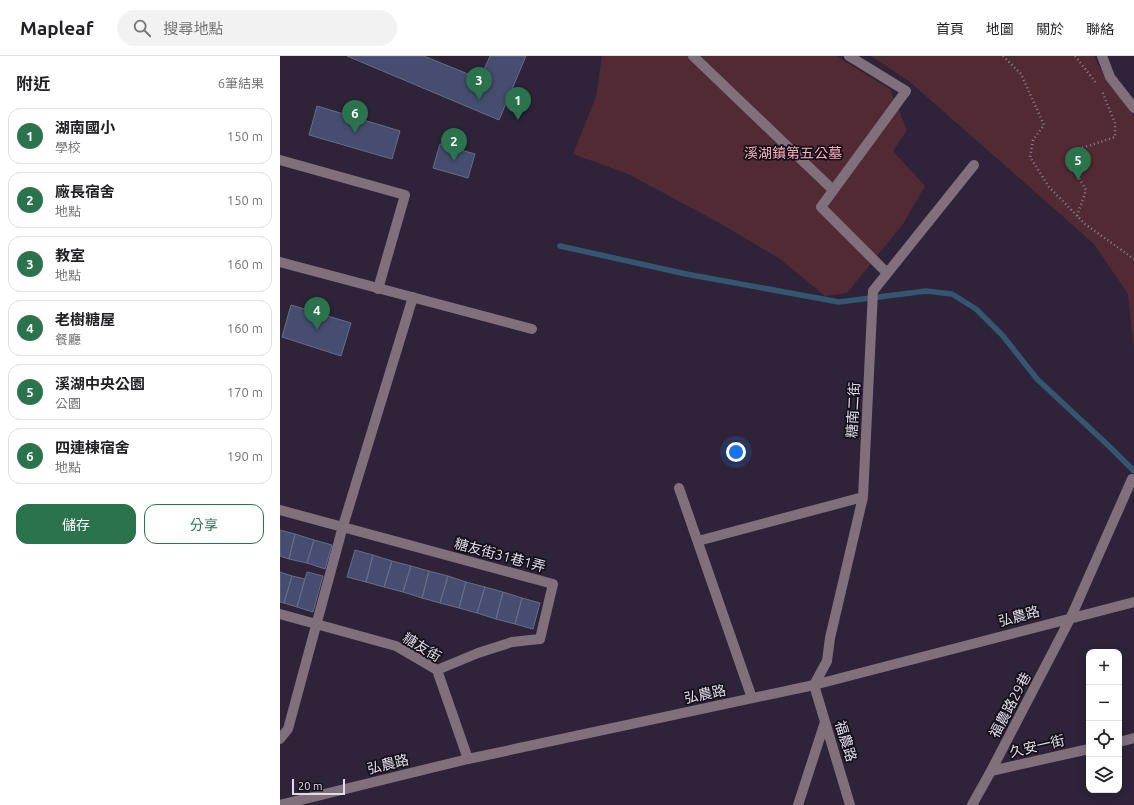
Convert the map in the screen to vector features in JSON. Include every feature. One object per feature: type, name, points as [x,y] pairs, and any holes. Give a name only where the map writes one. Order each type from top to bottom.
[{"type":"street","points":[[694,56],[833,190]]},
{"type":"street","points":[[849,56],[906,91],[821,207],[887,274]]},
{"type":"street","points":[[1102,56],[1110,77],[1134,108]]},
{"type":"street","points":[[280,160],[405,195],[378,289]]},
{"type":"street","name":"糖南二街","points":[[814,685],[827,661],[830,638],[863,497],[872,291],[974,165]]},
{"type":"street","points":[[280,262],[532,329]]},
{"type":"street","points":[[280,739],[288,729],[343,526],[413,297]]},
{"type":"street","name":"福農路29巷","points":[[972,805],[1071,617],[1132,479]]},
{"type":"street","points":[[679,488],[752,698]]},
{"type":"street","points":[[698,541],[863,497]]},
{"type":"street","name":"糖友街31巷1弄","points":[[280,510],[553,584],[540,639],[512,642],[478,653],[437,670]]},
{"type":"street","name":"弘農路","points":[[280,805],[468,759],[814,685],[1071,617],[1134,602]]},
{"type":"street","name":"糖友街","points":[[280,614],[396,646],[437,670],[468,759]]},
{"type":"street","name":"福農路","points":[[814,685],[826,722],[847,804]]},
{"type":"street","points":[[798,805],[826,722]]},
{"type":"street","points":[[1122,741],[1134,738]]},
{"type":"street","name":"久安一街","points":[[991,771],[1086,749]]},
{"type":"path","points":[[1003,56],[1021,74],[1044,125],[1033,140],[1030,157],[1049,187],[1085,224],[1134,258]]},
{"type":"path","points":[[1075,56],[1102,90],[1115,122],[1115,137],[1082,148],[1079,178],[1086,190],[1077,216]]},
{"type":"green space","name":"溪湖鎮第五公墓","points":[[602,56],[836,56],[890,89],[907,130],[893,151],[925,186],[903,224],[847,293],[825,296],[780,259],[716,221],[628,174],[573,154],[596,97]]},
{"type":"green space","points":[[871,56],[1094,56],[1097,63],[1134,116],[1134,351],[1128,294],[1094,244],[910,82]]},
{"type":"building","points":[[347,56],[424,56],[480,79],[490,56],[526,56],[499,120]]},
{"type":"building","points":[[317,106],[400,131],[392,159],[309,135]]},
{"type":"building","points":[[440,144],[475,154],[468,178],[433,168]]},
{"type":"building","points":[[291,305],[351,323],[341,356],[282,337]]},
{"type":"building","points":[[280,530],[295,534],[289,559],[280,556]]},
{"type":"building","points":[[295,534],[314,540],[307,563],[289,559]]},
{"type":"building","points":[[314,540],[332,545],[325,569],[307,563]]},
{"type":"building","points":[[355,550],[373,555],[366,582],[347,577]]},
{"type":"building","points":[[373,555],[392,561],[384,587],[366,582]]},
{"type":"building","points":[[392,561],[411,566],[403,592],[384,587]]},
{"type":"building","points":[[411,566],[429,571],[422,598],[403,592]]},
{"type":"building","points":[[429,571],[448,576],[440,603],[422,598]]},
{"type":"building","points":[[280,572],[292,576],[284,603],[280,602]]},
{"type":"building","points":[[307,572],[323,576],[313,612],[297,607]]},
{"type":"building","points":[[292,576],[305,579],[297,607],[284,603]]},
{"type":"building","points":[[448,576],[466,582],[459,608],[440,603]]},
{"type":"building","points":[[466,582],[485,587],[477,613],[459,608]]},
{"type":"building","points":[[485,587],[503,592],[496,619],[477,613]]},
{"type":"building","points":[[503,592],[522,598],[515,624],[496,619]]},
{"type":"building","points":[[522,598],[540,603],[533,629],[515,624]]},
{"type":"waterway","points":[[560,246],[686,274],[839,302],[926,291],[952,294],[976,309],[1003,336],[1037,379],[1134,471]]},
{"type":"place","name":"教室","points":[[479,100]]},
{"type":"place","name":"湖南國小","points":[[518,120]]},
{"type":"place","name":"四連棟宿舍","points":[[355,133]]},
{"type":"place","name":"廠長宿舍","points":[[454,161]]},
{"type":"place","name":"溪湖中央公園","points":[[1078,180]]},
{"type":"place","name":"老樹糖屋","points":[[317,330]]}]
